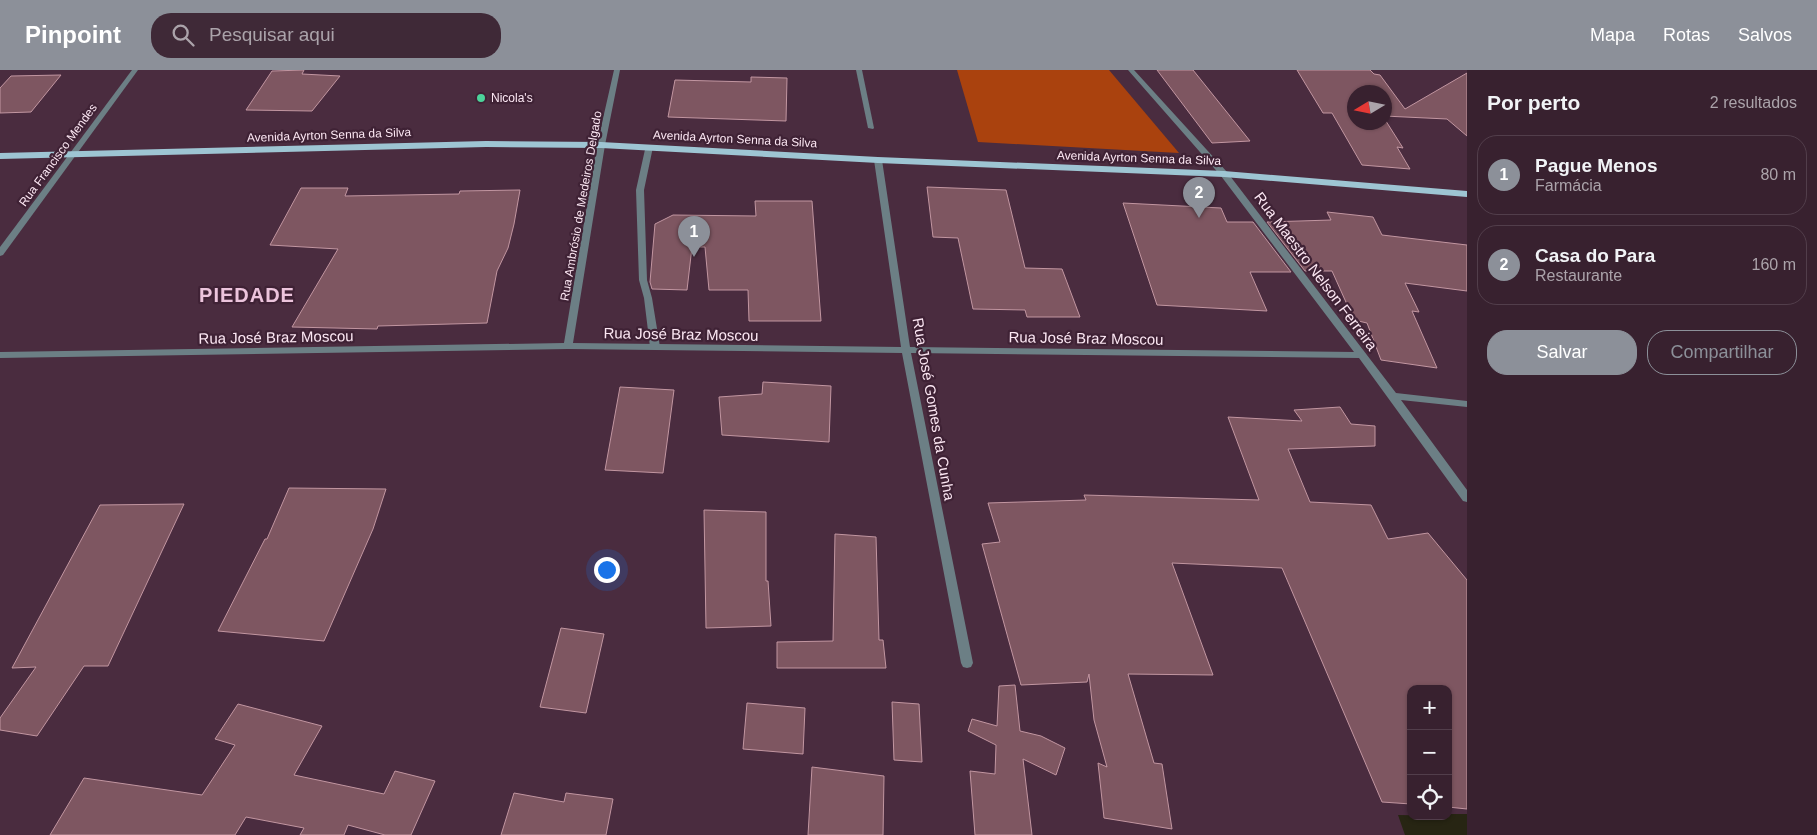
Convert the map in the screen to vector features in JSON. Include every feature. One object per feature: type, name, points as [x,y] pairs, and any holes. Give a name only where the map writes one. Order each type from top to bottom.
[{"type":"main road","name":"Avenida Ayrton Senna da Silva","points":[[0,156],[486,144],[601,145],[878,160],[1224,174],[1467,194]]},
{"type":"street","name":"Rua Francisco Mendes","points":[[0,253],[134,70]]},
{"type":"street","name":"Rua Ambrósio de Medeiros Delgado","points":[[568,346],[601,145],[617,70]]},
{"type":"street","points":[[859,70],[872,128]]},
{"type":"street","name":"Rua Maestro Nelson Ferreira","points":[[1131,70],[1224,174],[1393,396],[1467,498]]},
{"type":"street","points":[[649,147],[640,190],[643,280],[648,298],[655,347]]},
{"type":"street","name":"Rua José Gomes da Cunha","points":[[878,160],[906,350],[967,663]]},
{"type":"street","name":"Rua José Braz Moscou","points":[[0,355],[568,346],[1362,355]]},
{"type":"street","points":[[1393,396],[1467,404]]},
{"type":"shaded area","points":[[957,70],[1109,70],[1179,153],[978,142]]},
{"type":"shaded area","points":[[1452,814],[1467,814],[1467,835],[1405,835],[1398,815],[1407,815],[1407,820],[1452,820]]},
{"type":"building","points":[[304,70],[302,74],[340,76],[312,111],[246,110],[272,71]]},
{"type":"building","points":[[1157,70],[1193,70],[1250,141],[1212,143]]},
{"type":"building","points":[[1297,70],[1370,70],[1374,74],[1380,75],[1387,85],[1347,85],[1347,130],[1392,130],[1403,148],[1397,147],[1410,169],[1362,165],[1332,113],[1323,113]]},
{"type":"building","points":[[1467,73],[1467,136],[1447,119],[1392,116],[1392,91],[1405,109]]},
{"type":"building","points":[[61,75],[31,112],[0,113],[0,88],[11,76]]},
{"type":"building","points":[[751,77],[787,78],[786,121],[668,117],[675,80],[751,82]]},
{"type":"building","points":[[927,187],[1006,190],[1025,268],[1062,269],[1080,317],[1027,317],[1025,310],[973,309],[958,238],[933,237]]},
{"type":"building","points":[[301,188],[348,188],[345,196],[459,194],[460,191],[520,190],[508,248],[497,271],[487,323],[378,326],[377,329],[292,327],[338,249],[270,245]]},
{"type":"building","points":[[755,201],[812,201],[821,321],[749,321],[748,290],[709,290],[705,247],[692,247],[687,290],[652,289],[650,282],[655,224],[673,215],[756,216]]},
{"type":"building","points":[[1123,203],[1221,208],[1227,222],[1253,222],[1291,272],[1250,272],[1267,311],[1157,305]]},
{"type":"building","points":[[1327,212],[1373,217],[1382,235],[1467,245],[1467,291],[1405,283],[1419,312],[1412,311],[1437,368],[1381,360],[1367,323],[1354,320],[1332,271],[1305,271],[1267,222],[1331,220]]},
{"type":"building","points":[[763,382],[831,386],[829,442],[722,435],[719,397],[762,394]]},
{"type":"building","points":[[620,387],[674,390],[663,473],[605,470]]},
{"type":"building","points":[[1340,407],[1351,424],[1375,426],[1375,446],[1288,449],[1310,502],[1371,505],[1388,539],[1428,533],[1467,580],[1467,809],[1452,807],[1452,685],[1407,685],[1407,804],[1382,802],[1282,568],[1172,563],[1213,675],[1128,674],[1154,763],[1162,764],[1172,829],[1104,818],[1098,763],[1107,767],[1094,720],[1089,674],[1087,682],[1021,685],[982,544],[1000,542],[988,503],[1086,500],[1084,495],[1259,500],[1228,417],[1302,421],[1294,410]]},
{"type":"building","points":[[289,488],[386,489],[373,529],[324,641],[218,631],[265,539],[267,539]]},
{"type":"building","points":[[184,504],[108,666],[84,666],[37,736],[0,730],[0,718],[36,667],[12,668],[100,505]]},
{"type":"building","points":[[704,510],[766,512],[766,581],[768,581],[771,626],[706,628]]},
{"type":"building","points":[[835,534],[876,537],[879,640],[883,640],[886,668],[777,668],[777,642],[833,641]]},
{"type":"building","points":[[561,628],[604,634],[586,713],[540,707]]},
{"type":"building","points":[[1015,685],[1020,731],[1041,736],[1065,748],[1056,775],[1023,759],[1032,835],[975,835],[970,771],[995,774],[996,745],[968,731],[972,719],[997,726],[999,686]]},
{"type":"building","points":[[892,702],[919,704],[922,762],[894,760]]},
{"type":"building","points":[[747,703],[805,708],[803,754],[743,749]]},
{"type":"building","points":[[238,704],[322,726],[294,775],[384,794],[395,771],[435,781],[411,835],[385,835],[348,825],[344,835],[300,835],[304,828],[246,817],[235,835],[50,835],[84,778],[202,795],[235,745],[215,739]]},
{"type":"building","points":[[812,767],[884,776],[883,835],[808,835]]},
{"type":"building","points":[[514,793],[564,802],[566,793],[613,799],[606,835],[501,835]]},
{"type":"place","name":"Nicola's","points":[[481,98]]},
{"type":"place","name":"Casa do Para","points":[[1199,218]]},
{"type":"place","name":"Pague Menos","points":[[694,257]]},
{"type":"district","name":"PIEDADE","points":[[247,295]]}]
